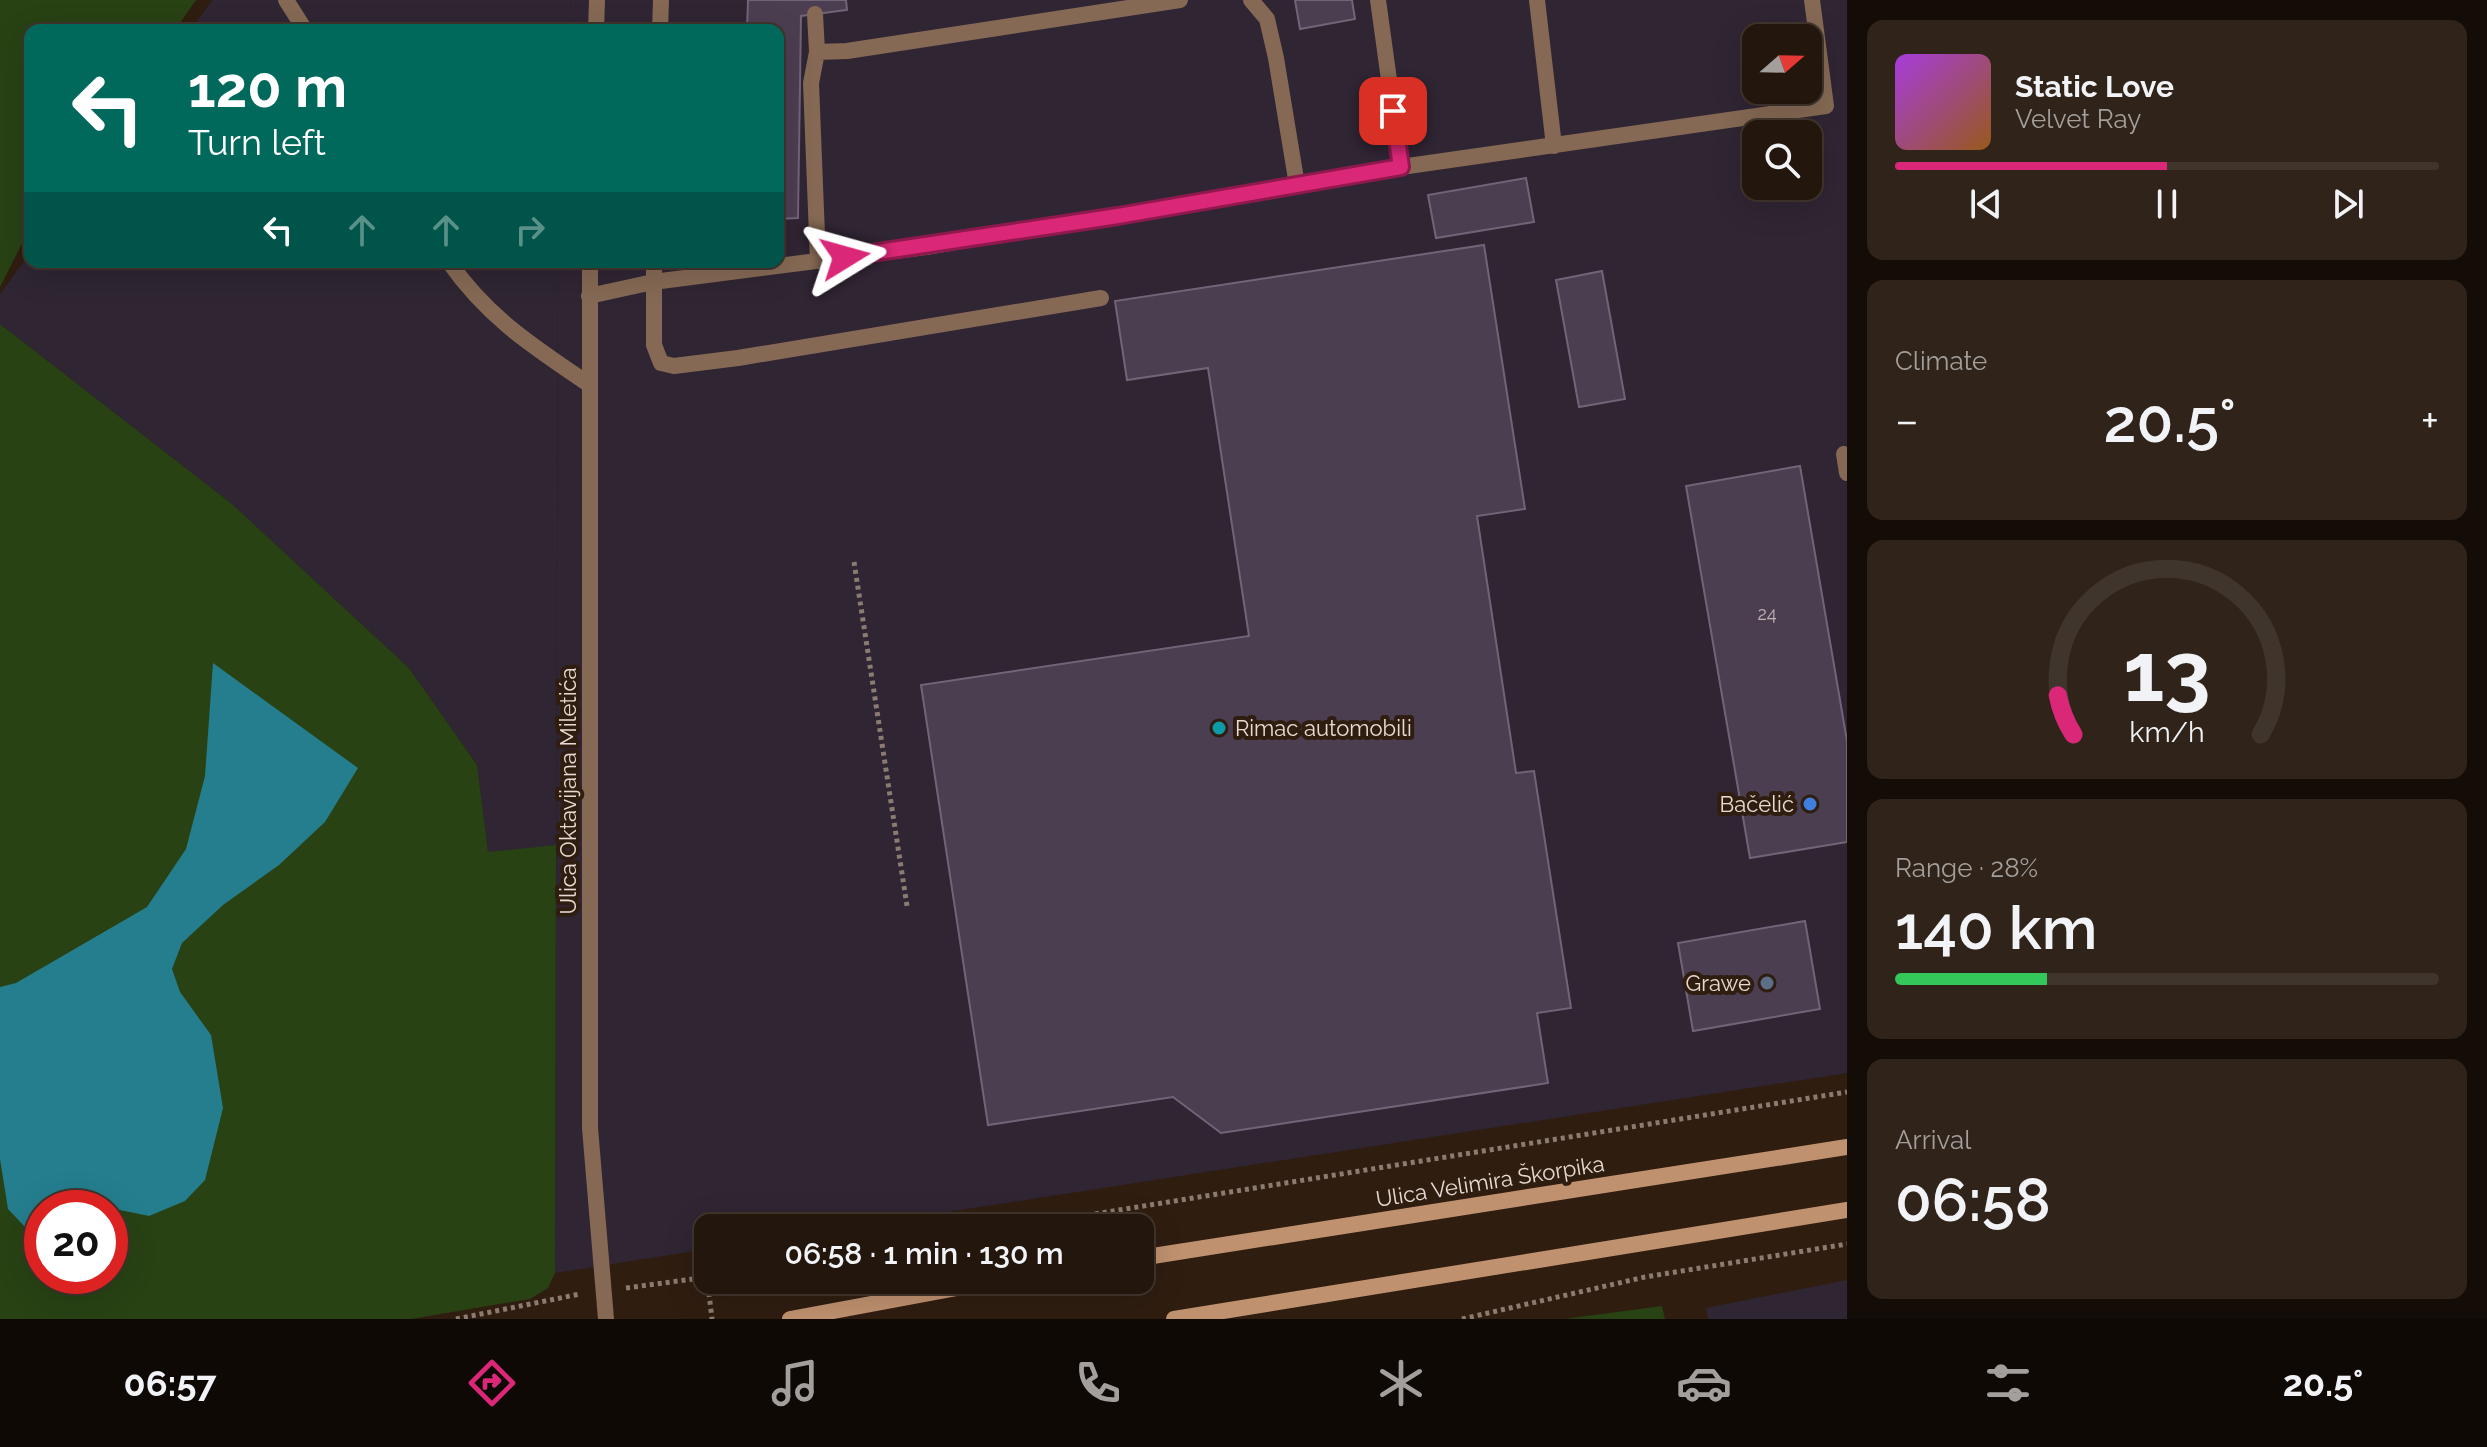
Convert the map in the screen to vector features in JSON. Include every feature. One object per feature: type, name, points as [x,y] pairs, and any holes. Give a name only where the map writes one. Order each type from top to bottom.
[{"type":"main road","name":"Ulica Velimira Škorpika","points":[[1154,1256],[1847,1147]]},
{"type":"main road","points":[[1174,1319],[1847,1210]]},
{"type":"main road","points":[[790,1319],[925,1294]]},
{"type":"street","points":[[286,0],[301,24]]},
{"type":"street","points":[[596,24],[597,0]]},
{"type":"street","points":[[660,24],[661,0]]},
{"type":"street","points":[[817,52],[847,51],[1180,0]]},
{"type":"street","points":[[1251,0],[1267,19],[1297,185]]},
{"type":"street","points":[[1378,0],[1401,167]]},
{"type":"street","points":[[1537,0],[1554,146]]},
{"type":"street","points":[[784,265],[926,247],[1401,167],[1826,106],[1812,0]]},
{"type":"street","points":[[815,14],[817,52],[811,83],[818,261]]},
{"type":"street","points":[[453,268],[469,291],[509,329],[590,385]]},
{"type":"street","name":"Ulica Oktavijana Miletića","points":[[590,268],[590,1128],[606,1319]]},
{"type":"street","points":[[654,268],[654,345],[661,363],[674,366],[1101,298]]},
{"type":"street","points":[[589,296],[653,282],[763,268]]},
{"type":"street","points":[[1844,454],[1847,473]]},
{"type":"path","points":[[854,562],[907,906]]},
{"type":"path","points":[[1094,1214],[1847,1092]]},
{"type":"path","points":[[1462,1319],[1645,1277],[1847,1244]]},
{"type":"path","points":[[648,1285],[694,1279]]},
{"type":"path","points":[[456,1319],[478,1317],[574,1294]]},
{"type":"path","points":[[709,1294],[712,1319]]},
{"type":"shaded area","points":[[212,0],[571,0],[569,24],[195,24]]},
{"type":"shaded area","points":[[571,0],[1847,0],[1847,1073],[935,1214],[694,1214],[694,1251],[555,1273],[558,268],[784,268],[784,24],[569,24]]},
{"type":"shaded area","points":[[24,261],[24,268],[558,268],[556,845],[488,853],[477,765],[409,668],[232,504],[0,324],[0,294]]},
{"type":"shaded area","points":[[1847,1280],[1847,1319],[1708,1319],[1706,1308]]},
{"type":"green space","points":[[0,0],[196,0],[179,24],[24,24],[24,240],[0,287]]},
{"type":"green space","points":[[0,324],[232,504],[409,668],[477,765],[488,852],[556,845],[555,1273],[548,1288],[530,1299],[411,1319],[0,1319]]},
{"type":"green space","points":[[1662,1306],[1665,1319],[1564,1319]]},
{"type":"water","points":[[213,663],[358,768],[325,822],[279,865],[223,905],[182,943],[172,969],[180,992],[211,1035],[223,1108],[205,1180],[185,1201],[149,1216],[128,1212],[128,1190],[24,1190],[24,1226],[8,1209],[0,1159],[0,987],[16,983],[147,907],[186,849],[205,776]]},
{"type":"building","points":[[748,0],[846,0],[847,10],[801,16],[798,218],[784,219],[784,24],[747,24]]},
{"type":"building","points":[[1295,0],[1352,0],[1355,19],[1300,29]]},
{"type":"building","points":[[1526,178],[1534,222],[1436,238],[1428,195]]},
{"type":"building","name":"Rimac automobili","points":[[1484,245],[1525,509],[1477,516],[1516,773],[1534,771],[1571,1008],[1537,1013],[1548,1083],[1221,1133],[1173,1097],[988,1125],[921,685],[1249,636],[1208,368],[1127,380],[1115,301]]},
{"type":"building","points":[[1602,271],[1625,399],[1579,407],[1556,280]]},
{"type":"building","points":[[1800,466],[1847,741],[1847,842],[1750,858],[1686,486]]},
{"type":"building","points":[[1805,921],[1820,1009],[1693,1031],[1678,943]]},
{"type":"place","name":"Rimac automobili","points":[[1219,728]]},
{"type":"place","name":"Bačelić","points":[[1810,804]]},
{"type":"place","name":"Grawe","points":[[1767,983]]},
{"type":"route","points":[[845,257],[1118,216],[1401,167],[1393,111]]}]
